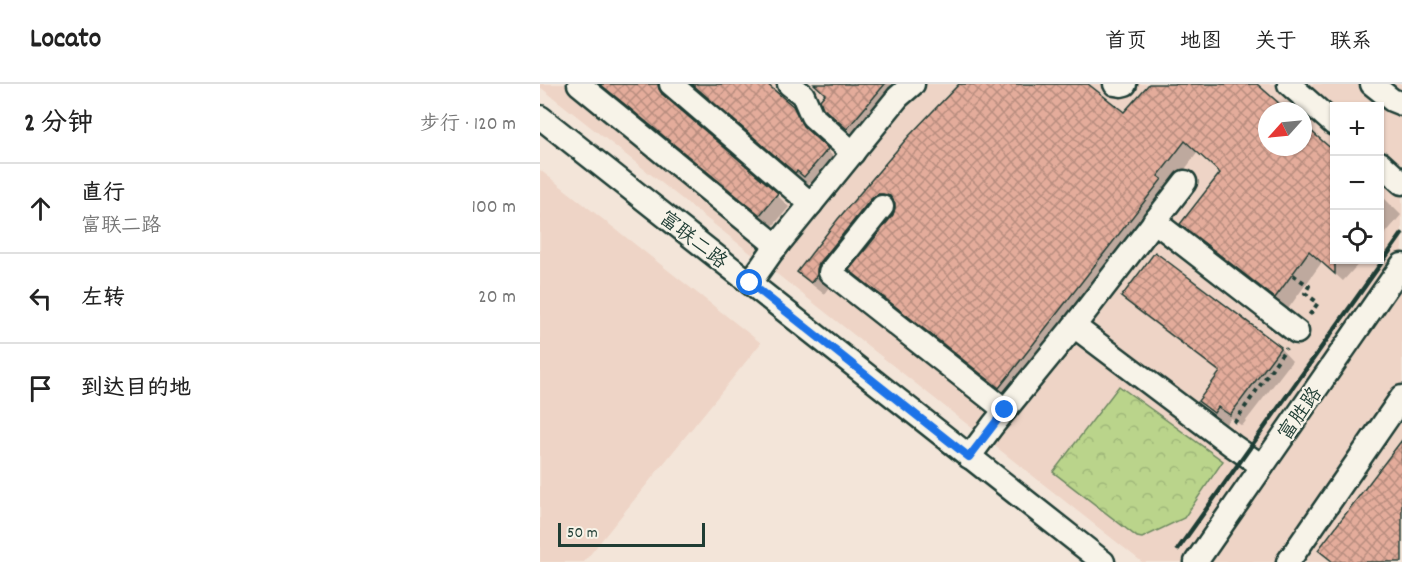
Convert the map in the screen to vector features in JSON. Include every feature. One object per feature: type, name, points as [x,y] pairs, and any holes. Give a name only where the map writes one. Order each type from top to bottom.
[{"type":"street","points":[[579,84],[777,246]]},
{"type":"street","points":[[671,84],[811,204]]},
{"type":"street","points":[[789,84],[803,95],[812,116],[853,153]]},
{"type":"street","points":[[750,283],[777,246],[898,97],[913,84]]},
{"type":"street","points":[[1115,84],[1125,84]]},
{"type":"street","points":[[1289,84],[1330,120]]},
{"type":"street","points":[[1372,84],[1392,100],[1402,104]]},
{"type":"street","name":"富联二路","points":[[540,117],[1103,562]]},
{"type":"street","points":[[1384,167],[1402,183]]},
{"type":"street","points":[[969,457],[1185,182]]},
{"type":"street","points":[[882,207],[830,272],[1005,410]]},
{"type":"street","points":[[1154,221],[1297,332]]},
{"type":"street","name":"富胜路","points":[[1196,562],[1402,265]]},
{"type":"street","points":[[1074,326],[1262,466]]},
{"type":"street","points":[[1288,562],[1402,397]]},
{"type":"path","points":[[1223,438],[1318,303],[1305,292],[1309,286],[1293,275]]},
{"type":"shaded area","points":[[540,84],[1402,84],[1402,562],[1142,562],[540,87]]},
{"type":"shaded area","points":[[540,170],[761,343],[584,562],[540,562]]},
{"type":"green space","points":[[1119,386],[1223,461],[1184,518],[1142,538],[1137,537],[1053,472]]},
{"type":"building","points":[[600,84],[658,84],[662,94],[778,193],[760,215]]},
{"type":"building","points":[[692,84],[767,84],[793,106],[803,126],[828,149],[804,177],[797,171],[795,173]]},
{"type":"building","points":[[814,84],[885,84],[847,129],[823,108],[820,100],[825,94]]},
{"type":"building","points":[[959,84],[1088,84],[1124,112],[1149,84],[1257,84],[1278,102],[1258,102],[1258,156],[1312,156],[1312,132],[1330,148],[1330,264],[1335,264],[1335,274],[1309,251],[1275,298],[1180,224],[1220,173],[1185,141],[1158,176],[1162,179],[999,388],[849,270],[893,215],[895,203],[890,196],[878,194],[871,199],[819,264],[817,275],[811,283],[797,272],[838,219],[908,137]]},
{"type":"building","points":[[1155,252],[1281,347],[1230,415],[1218,407],[1214,413],[1198,401],[1220,372],[1121,297]]},
{"type":"building","points":[[1402,440],[1402,562],[1333,562],[1318,550]]},
{"type":"railway","points":[[1178,549],[1402,234]]},
{"type":"route","points":[[750,283],[969,457],[1005,410]]}]
